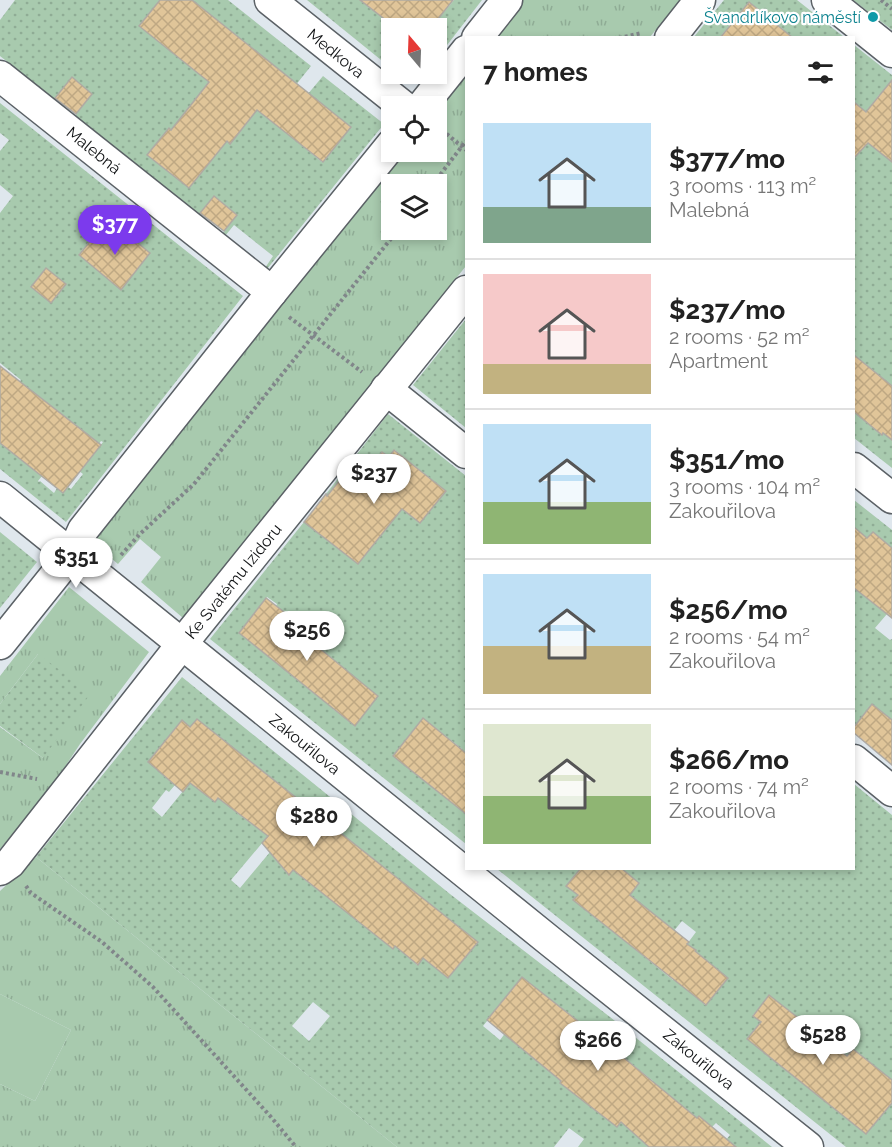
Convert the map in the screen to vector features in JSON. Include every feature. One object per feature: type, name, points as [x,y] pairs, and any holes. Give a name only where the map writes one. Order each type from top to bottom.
[{"type":"street","name":"Medkova","points":[[270,0],[390,96]]},
{"type":"street","points":[[479,36],[507,0]]},
{"type":"street","points":[[672,36],[700,0]]},
{"type":"street","points":[[827,0],[892,52]]},
{"type":"street","points":[[430,96],[465,52]]},
{"type":"street","name":"Malebná","points":[[0,76],[272,292]]},
{"type":"street","points":[[0,645],[72,555],[83,530],[381,158]]},
{"type":"street","name":"Ke Svatému Izidoru","points":[[5,867],[465,292]]},
{"type":"street","points":[[386,389],[465,452]]},
{"type":"street","points":[[855,469],[892,498]]},
{"type":"street","name":"Zakouřilova","points":[[0,497],[808,1147]]},
{"type":"street","points":[[855,761],[892,791]]},
{"type":"path","points":[[881,0],[892,9]]},
{"type":"path","points":[[442,174],[464,148],[447,134]]},
{"type":"path","points":[[120,557],[140,534],[194,484],[390,240]]},
{"type":"path","points":[[272,292],[284,313],[386,389]]},
{"type":"path","points":[[5,867],[31,893],[102,942],[153,987],[296,1147]]},
{"type":"green space","points":[[15,0],[160,0],[139,26],[177,56],[221,24],[192,0],[228,0],[311,66],[295,86],[307,95],[323,76],[381,122],[381,128],[267,269],[265,268],[273,256],[234,225],[225,236],[222,234],[237,215],[214,196],[199,215],[75,116],[92,94],[72,78],[54,99],[0,56],[0,20]],"holes":[[[200,94],[237,113],[248,122],[230,144],[188,109]],[[313,97],[351,127],[322,162],[285,132]],[[169,128],[207,158],[185,185],[147,155]]]},
{"type":"green space","points":[[307,0],[360,0],[372,10],[380,0],[395,0],[381,18],[381,60]]},
{"type":"green space","points":[[454,0],[482,0],[447,45],[447,18],[439,18]]},
{"type":"green space","points":[[523,0],[680,0],[651,36],[496,36]]},
{"type":"green space","points":[[724,0],[797,0],[843,36],[779,36],[784,30],[749,2],[721,36],[695,36]]},
{"type":"green space","points":[[853,0],[892,0],[892,30]]},
{"type":"green space","points":[[855,46],[892,75],[892,106],[879,95],[866,112],[860,107],[861,118],[855,127]]},
{"type":"green space","points":[[465,73],[465,267],[183,618],[141,582],[161,557],[140,539],[118,564],[93,543],[381,180],[381,240],[447,240],[447,174],[386,174],[395,162],[447,162],[447,97]]},
{"type":"green space","points":[[0,103],[243,296],[66,522],[0,469],[0,421],[21,380],[0,363],[0,213],[13,196],[0,185],[0,151],[9,140],[0,133]],"holes":[[[116,225],[150,253],[121,289],[79,254],[100,229],[107,235]],[[101,441],[103,442],[79,471],[83,474],[71,489],[68,487],[63,493],[57,488],[54,493],[38,481],[42,476]]]},
{"type":"green space","points":[[855,143],[862,149],[868,143],[885,156],[892,147],[892,385],[864,420],[892,440],[892,468],[855,439],[855,368],[860,361],[855,356]]},
{"type":"green space","points":[[465,320],[465,427],[413,385]]},
{"type":"green space","points":[[388,414],[465,475],[465,756],[460,751],[462,749],[423,718],[393,756],[465,813],[465,843],[210,639],[304,522],[358,564],[379,538],[381,515],[339,481],[327,496],[326,494]],"holes":[[[395,450],[446,491],[420,523],[369,483],[368,471],[382,452],[389,457]],[[267,597],[306,629],[301,635],[316,695],[239,633]],[[356,680],[378,696],[355,726],[333,709]]]},
{"type":"green space","points":[[855,501],[892,530],[892,558],[878,547],[883,540],[873,532],[867,538],[856,530]]},
{"type":"green space","points":[[0,532],[37,562],[0,608]]},
{"type":"green space","points":[[69,587],[149,652],[80,744],[51,788],[0,849],[0,727],[43,758],[38,654],[0,704],[0,676]]},
{"type":"green space","points":[[855,589],[887,614],[875,628],[890,640],[892,639],[892,720],[872,704],[855,726]]},
{"type":"green space","points":[[38,654],[91,693],[43,758],[0,726],[0,704]]},
{"type":"green space","points":[[182,677],[450,894],[610,1017],[772,1147],[720,1147],[730,1135],[716,1123],[712,1127],[697,1118],[669,1096],[649,1147],[578,1147],[584,1139],[569,1128],[554,1147],[397,1147],[36,857]],"holes":[[[197,719],[221,794],[215,802],[198,789],[196,775],[162,817],[152,808],[166,790],[169,792],[175,785],[148,762],[181,721],[190,727]],[[268,776],[329,824],[289,875],[270,852],[240,888],[231,880],[274,829],[260,817],[253,825],[237,813]],[[313,871],[328,883],[321,892],[305,880]],[[381,939],[477,943],[448,978],[423,958],[417,965],[408,957],[413,950],[400,940],[393,949]],[[522,978],[509,1028],[500,1040],[483,1026]],[[313,1002],[330,1016],[309,1041],[292,1026]],[[604,1030],[617,1041],[612,1048],[653,1081],[617,1127],[560,1083]]]},
{"type":"green space","points":[[855,785],[892,815],[892,1080],[840,1066],[769,996],[753,1015],[761,1022],[748,1039],[866,1134],[892,1103],[892,1147],[846,1147],[498,870],[583,870],[567,885],[578,895],[574,900],[673,980],[696,951],[687,944],[696,932],[682,921],[673,932],[630,895],[639,883],[622,870],[855,870]],"holes":[[[707,961],[728,978],[705,1005],[685,988]]]},
{"type":"green space","points":[[36,857],[397,1147],[0,1147],[0,1084],[35,1101],[71,1030],[0,994],[0,891]]},
{"type":"green space","points":[[0,994],[71,1030],[35,1101],[0,1084]]},
{"type":"building","points":[[160,0],[192,0],[351,127],[323,162],[257,110],[230,144],[227,141],[189,188],[147,155],[169,128],[171,130],[209,82],[139,26]]},
{"type":"building","points":[[360,0],[453,0],[439,18],[383,18]]},
{"type":"building","points":[[749,2],[791,36],[722,36]]},
{"type":"building","points":[[72,77],[92,94],[76,114],[55,98]]},
{"type":"building","points":[[892,80],[892,162],[868,143],[855,157],[855,103],[866,112]]},
{"type":"building","points":[[214,196],[237,215],[224,231],[200,213]]},
{"type":"building","points":[[116,225],[150,253],[121,290],[79,255],[100,229],[107,235]]},
{"type":"building","points":[[46,268],[66,284],[51,303],[31,287]]},
{"type":"building","points":[[855,356],[892,386],[892,440],[883,433],[882,435],[855,413]]},
{"type":"building","points":[[0,366],[101,445],[63,493],[0,443]]},
{"type":"building","points":[[394,450],[446,491],[420,523],[402,509],[358,564],[304,522],[339,481],[352,491],[382,452],[389,457]]},
{"type":"building","points":[[855,528],[867,538],[873,532],[892,548],[892,618],[855,589]]},
{"type":"building","points":[[266,598],[306,629],[302,634],[378,696],[355,726],[239,633]]},
{"type":"building","points":[[872,704],[892,720],[892,765],[855,734],[855,726]]},
{"type":"building","points":[[423,718],[465,752],[465,813],[393,756]]},
{"type":"building","points":[[197,719],[478,942],[448,978],[423,958],[418,965],[395,946],[393,949],[293,870],[289,875],[262,843],[268,836],[218,798],[215,802],[190,783],[183,792],[148,762],[182,720],[190,727]]},
{"type":"building","points":[[579,870],[623,870],[639,883],[630,895],[689,942],[687,944],[728,978],[706,1005],[573,900],[578,895],[566,886]]},
{"type":"building","points":[[522,977],[736,1147],[649,1147],[621,1122],[617,1127],[560,1083],[561,1081],[487,1020]]},
{"type":"building","points":[[769,995],[847,1056],[853,1049],[892,1080],[892,1103],[866,1134],[747,1039],[761,1022],[753,1016]]},
{"type":"place","name":"Švandrlíkovo náměstí","points":[[873,17]]}]
